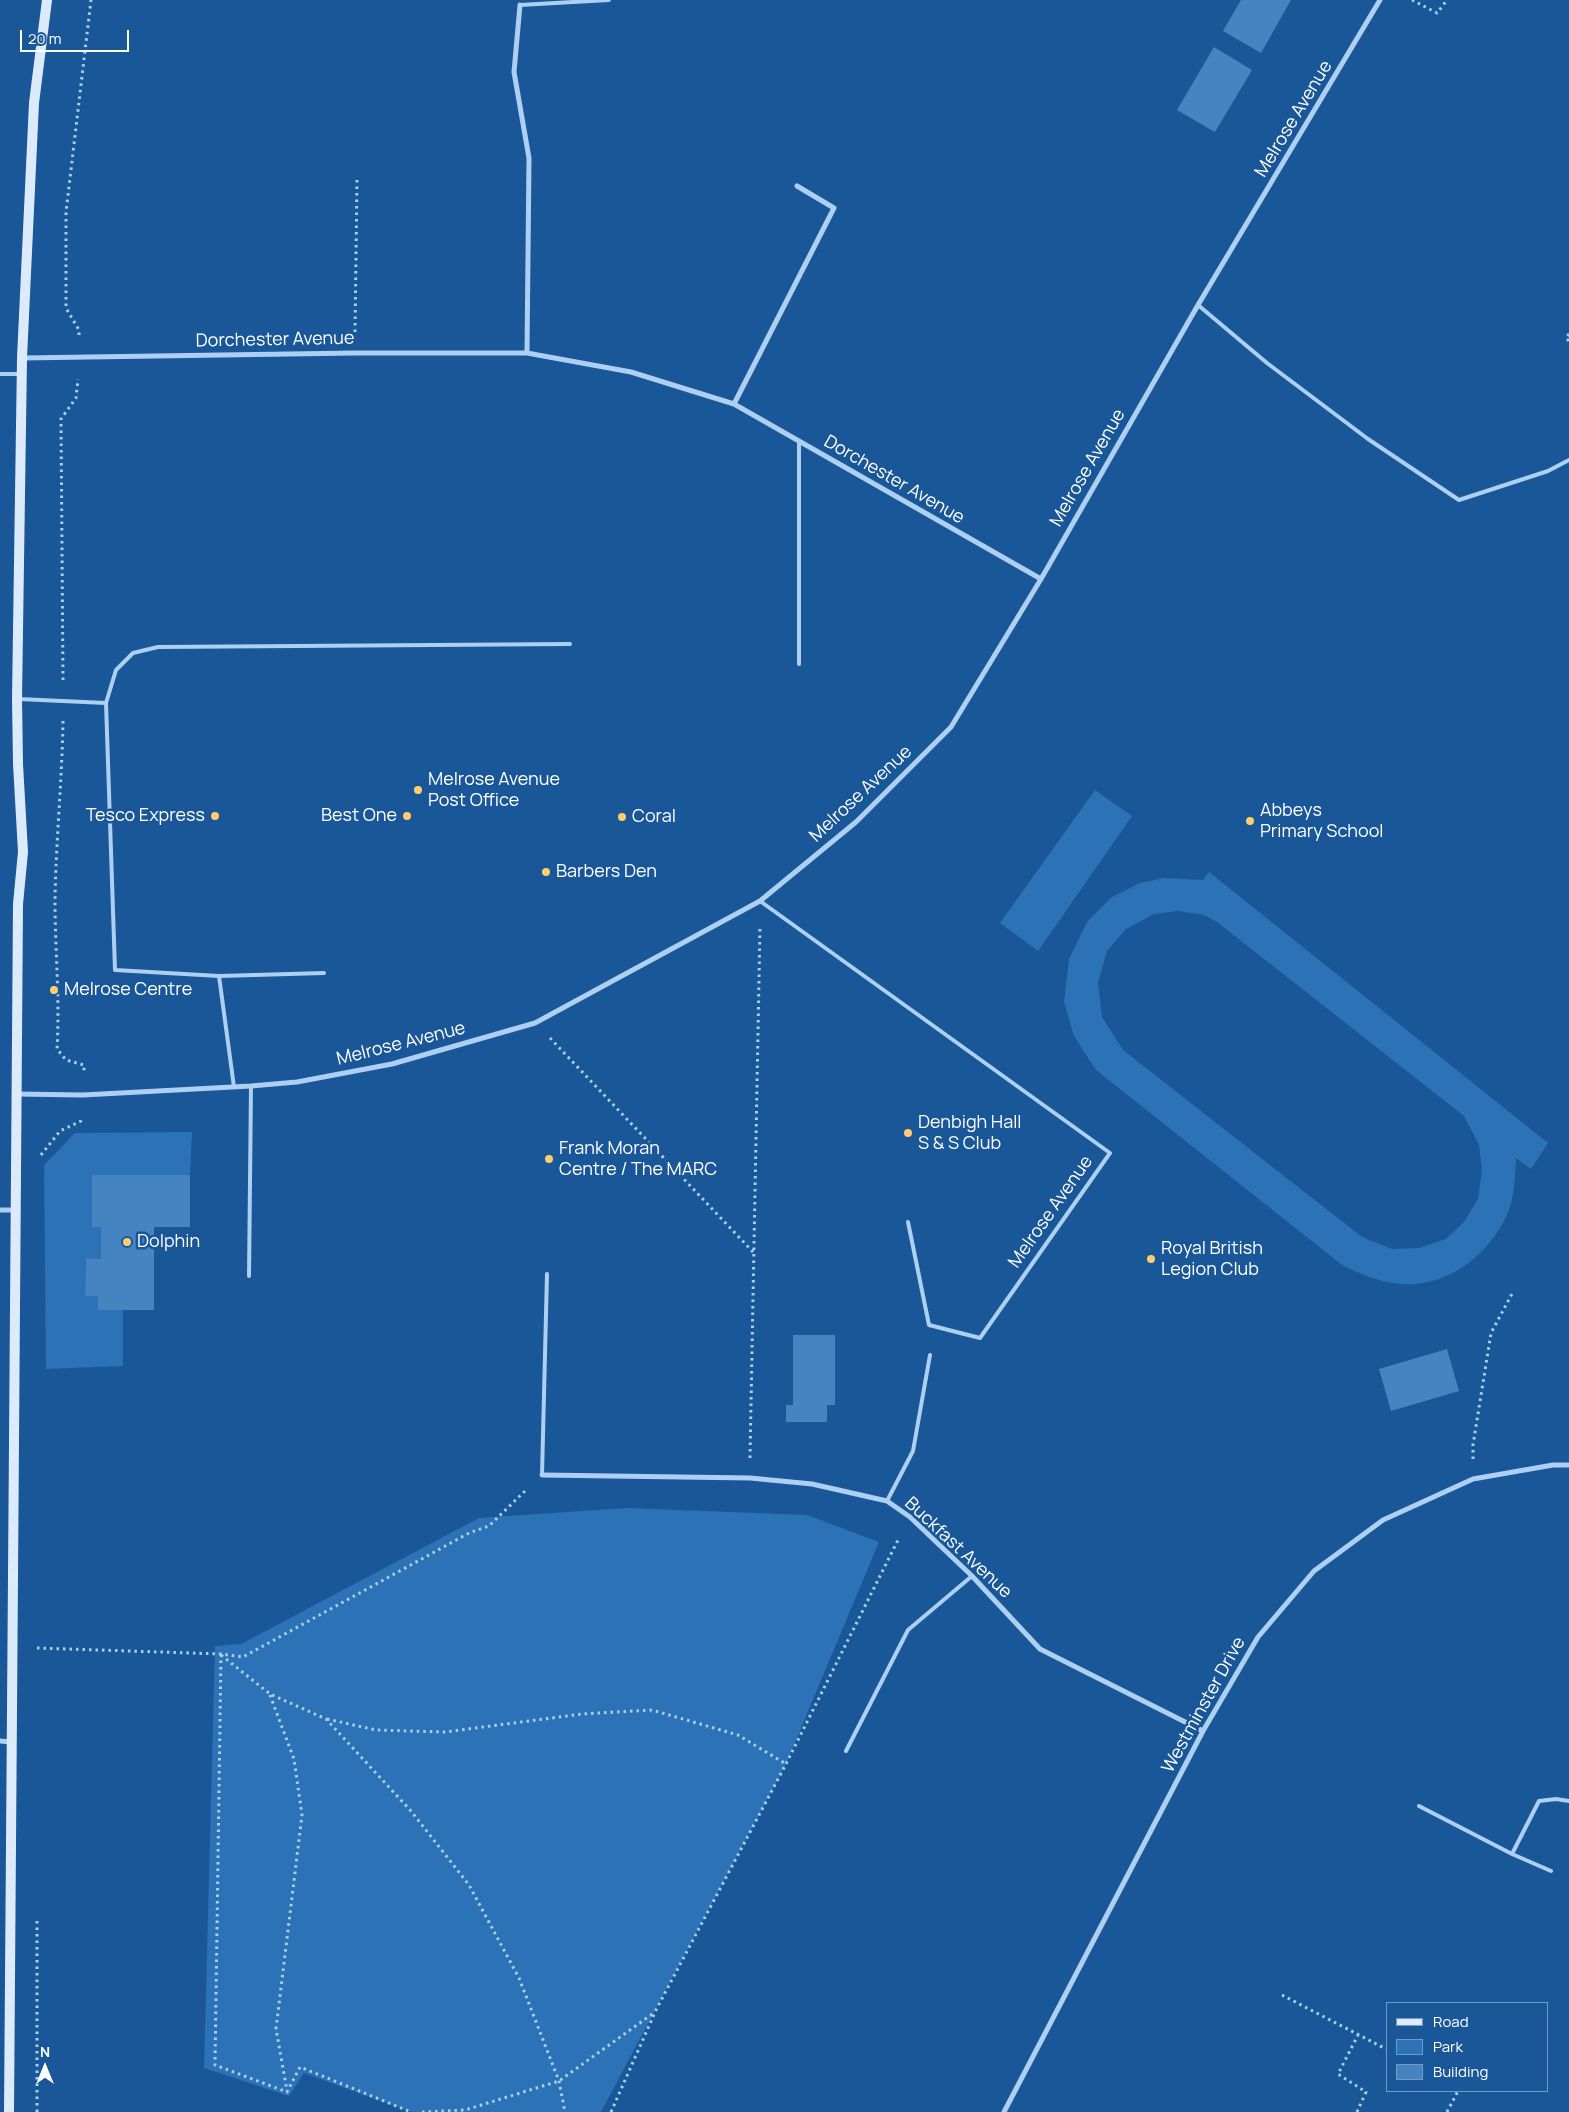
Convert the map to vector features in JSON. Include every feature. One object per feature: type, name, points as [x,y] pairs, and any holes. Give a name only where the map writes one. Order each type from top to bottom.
[{"type":"street","points":[[9,2112],[18,904],[23,852],[18,764],[17,699],[22,358],[34,103],[47,0]]},
{"type":"street","name":"Melrose Avenue","points":[[16,1094],[83,1095],[251,1086],[297,1082],[392,1064],[535,1023],[760,901],[856,822],[950,727],[1040,579],[1198,305],[1380,0]]},
{"type":"street","points":[[520,5],[514,72],[529,158],[527,353]]},
{"type":"street","points":[[734,404],[834,208],[797,186]]},
{"type":"street","name":"Dorchester Avenue","points":[[22,358],[355,353],[527,353],[631,372],[734,404],[1040,579]]},
{"type":"street","points":[[0,1210],[16,1210]]},
{"type":"street","name":"Westminster Drive","points":[[1004,2112],[1203,1732],[1258,1637],[1314,1571],[1383,1520],[1473,1479],[1553,1465],[1569,1465]]},
{"type":"street","name":"Buckfast Avenue","points":[[542,1475],[750,1478],[812,1484],[887,1501],[910,1517],[972,1576],[1040,1649],[1203,1732]]},
{"type":"street","points":[[0,1741],[11,1742]]},
{"type":"lane","points":[[520,5],[609,0]]},
{"type":"lane","points":[[1198,305],[1267,362],[1368,439],[1459,500],[1548,471],[1569,460]]},
{"type":"lane","points":[[0,374],[22,374]]},
{"type":"lane","points":[[799,442],[799,664]]},
{"type":"lane","points":[[324,973],[219,976],[115,970],[106,703],[116,670],[133,653],[158,648],[570,644]]},
{"type":"lane","points":[[17,699],[106,703]]},
{"type":"lane","name":"Melrose Avenue","points":[[760,901],[1110,1153],[980,1338],[929,1325],[908,1222]]},
{"type":"lane","points":[[219,976],[234,1087]]},
{"type":"lane","points":[[249,1276],[251,1086]]},
{"type":"lane","points":[[542,1475],[547,1274]]},
{"type":"lane","points":[[887,1501],[913,1451],[930,1355]]},
{"type":"lane","points":[[846,1751],[908,1630],[972,1576]]},
{"type":"lane","points":[[1512,1854],[1539,1801],[1556,1799],[1569,1801]]},
{"type":"lane","points":[[1419,1806],[1512,1854],[1551,1871]]},
{"type":"path","points":[[38,1160],[47,1145],[60,1131],[81,1121],[83,1095],[84,1065],[66,1060],[57,1048],[59,1009],[55,914],[63,700],[61,419],[76,398],[79,356],[79,330],[66,308],[66,212],[91,0]]},
{"type":"path","points":[[1412,0],[1436,12],[1447,0]]},
{"type":"path","points":[[355,353],[357,180]]},
{"type":"path","points":[[1569,334],[1566,338],[1569,341]]},
{"type":"path","points":[[750,1478],[760,901]]},
{"type":"path","points":[[535,1023],[754,1254]]},
{"type":"path","points":[[1473,1479],[1472,1445],[1491,1333],[1513,1292]]},
{"type":"path","points":[[13,1647],[221,1654],[242,1657],[469,1533],[489,1526],[542,1475]]},
{"type":"path","points":[[611,2112],[656,2010],[786,1764],[910,1517]]},
{"type":"path","points":[[37,1648],[37,1658]]},
{"type":"path","points":[[221,1654],[270,1694],[326,1719],[376,1730],[445,1732],[582,1714],[652,1710],[738,1734],[786,1764]]},
{"type":"path","points":[[221,1654],[215,2065],[287,2092]]},
{"type":"path","points":[[270,1694],[294,1759],[302,1815],[276,2029],[287,2092]]},
{"type":"path","points":[[326,1719],[410,1811],[469,1885],[519,1978],[559,2082],[565,2112]]},
{"type":"path","points":[[37,1914],[37,2112]]},
{"type":"path","points":[[1282,1995],[1386,2049]]},
{"type":"path","points":[[422,2112],[465,2110],[559,2082],[656,2010]]},
{"type":"path","points":[[1357,2112],[1366,2092],[1338,2074],[1358,2035]]},
{"type":"path","points":[[287,2092],[300,2067],[411,2112]]},
{"type":"path","points":[[1447,2112],[1457,2092]]},
{"type":"green space","points":[[1095,790],[1132,816],[1038,951],[1000,923]]},
{"type":"green space","points":[[1209,872],[1548,1143],[1531,1169],[1516,1158],[1514,1191],[1509,1210],[1491,1241],[1466,1265],[1451,1274],[1435,1280],[1418,1284],[1400,1284],[1377,1279],[1342,1265],[1096,1070],[1074,1036],[1064,1002],[1069,959],[1087,922],[1112,897],[1140,883],[1164,878],[1203,880]],"holes":[[[1178,911],[1204,915],[1217,922],[1464,1116],[1479,1145],[1482,1170],[1478,1199],[1464,1222],[1446,1239],[1419,1248],[1392,1249],[1362,1237],[1123,1050],[1102,1017],[1098,983],[1107,951],[1126,929],[1154,914]]]},
{"type":"green space","points":[[192,1132],[190,1175],[92,1175],[101,1227],[101,1259],[86,1258],[85,1296],[98,1296],[98,1310],[123,1310],[123,1366],[46,1369],[44,1165],[75,1133]]},
{"type":"green space","points":[[627,1508],[807,1515],[879,1542],[786,1764],[601,2112],[411,2112],[304,2073],[289,2096],[204,2068],[215,1646],[241,1644],[479,1518]]},
{"type":"building","points":[[1241,0],[1291,0],[1261,53],[1223,31]]},
{"type":"building","points":[[1214,47],[1252,70],[1215,132],[1177,110]]},
{"type":"building","name":"Dolphin","points":[[92,1175],[190,1175],[190,1227],[154,1227],[154,1310],[98,1310],[98,1296],[85,1296],[86,1258],[101,1259],[101,1227],[92,1227]]},
{"type":"building","points":[[793,1335],[835,1335],[835,1405],[827,1405],[827,1422],[786,1422],[786,1405],[793,1405]]},
{"type":"building","points":[[1447,1349],[1459,1391],[1391,1411],[1379,1369]]},
{"type":"place","name":"Melrose Avenue Post Office","points":[[418,790]]},
{"type":"place","name":"Tesco Express","points":[[215,816]]},
{"type":"place","name":"Best One","points":[[407,816]]},
{"type":"place","name":"Coral","points":[[622,817]]},
{"type":"place","name":"Abbeys Primary School","points":[[1250,821]]},
{"type":"place","name":"Barbers Den","points":[[546,872]]},
{"type":"place","name":"Melrose Centre","points":[[54,990]]},
{"type":"place","name":"Denbigh Hall S & S Club","points":[[908,1133]]},
{"type":"place","name":"Frank Moran Centre / The MARC","points":[[549,1159]]},
{"type":"place","name":"Dolphin","points":[[127,1242]]},
{"type":"place","name":"Royal British Legion Club","points":[[1151,1259]]}]
